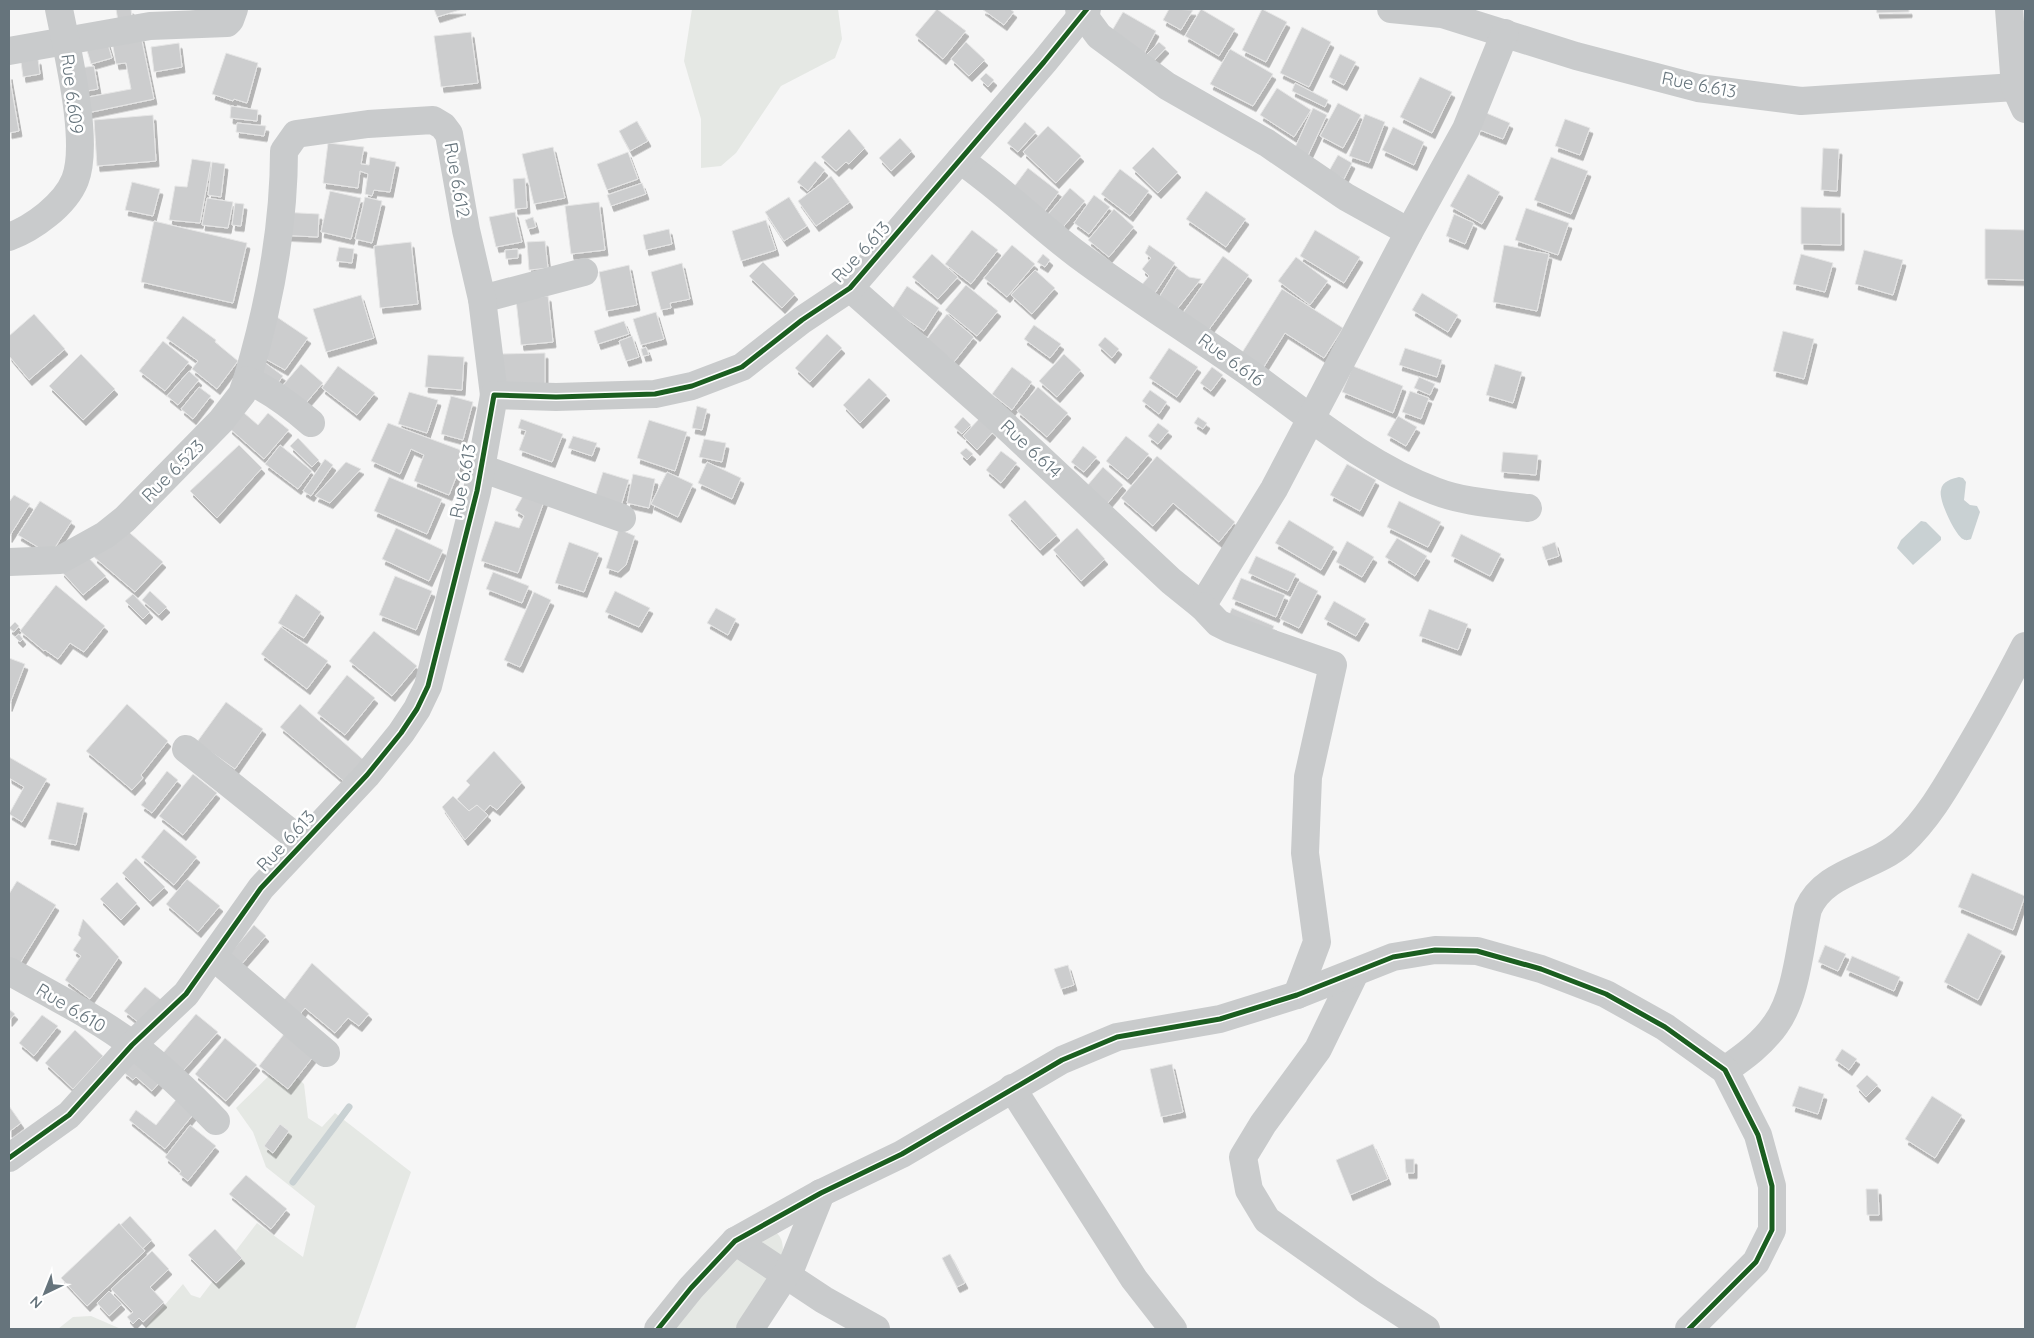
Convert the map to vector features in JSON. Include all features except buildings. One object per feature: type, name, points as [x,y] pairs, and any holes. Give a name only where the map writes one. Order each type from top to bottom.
[{"type":"street","name":"Rue 6.609","points":[[9,237],[36,223],[66,196],[75,179],[79,127],[59,9]]},
{"type":"street","points":[[9,51],[150,26],[227,22],[230,20],[234,9]]},
{"type":"street","name":"Rue 6.613","points":[[1391,9],[1442,14],[1576,56],[1698,88],[1801,101],[2020,98]]},
{"type":"street","points":[[2009,9],[2020,98]]},
{"type":"street","points":[[1084,10],[1099,36],[1167,86],[1267,144],[1346,197],[1409,232]]},
{"type":"street","name":"Rue 6.613","points":[[9,1158],[69,1115],[132,1045],[186,994],[214,958],[261,888],[302,842],[367,775],[401,733],[417,709],[428,686],[482,468],[494,396],[556,397],[655,394],[692,386],[742,367],[802,320],[850,288],[960,160],[1084,10]]},
{"type":"street","points":[[1205,600],[1274,489],[1409,232],[1466,129],[1505,34]]},
{"type":"street","name":"Rue 6.612","points":[[288,143],[296,134],[368,124],[433,120],[443,126],[449,134],[466,230],[482,299],[494,396]]},
{"type":"street","name":"Rue 6.523","points":[[9,562],[60,560],[105,534],[125,519],[221,422],[242,394],[262,330],[281,213],[284,151],[288,143]]},
{"type":"street","name":"Rue 6.616","points":[[960,160],[990,180],[1077,254],[1311,418],[1389,470],[1436,492],[1471,500],[1528,508]]},
{"type":"street","points":[[482,299],[584,272]]},
{"type":"street","name":"Rue 6.614","points":[[850,288],[1074,488],[1171,581],[1205,600],[1218,623],[1230,629],[1333,665],[1308,777],[1305,853],[1317,942],[1297,995]]},
{"type":"street","points":[[247,380],[260,385],[294,408],[311,423]]},
{"type":"street","points":[[482,468],[622,518]]},
{"type":"street","points":[[1725,1070],[1761,1042],[1777,1023],[1789,1001],[1808,909],[1812,899],[1830,882],[1874,862],[1902,843],[1927,815],[1990,714],[2025,646]]},
{"type":"street","points":[[186,749],[302,842]]},
{"type":"street","points":[[658,1329],[691,1288],[735,1241],[821,1193],[902,1154],[1062,1060],[1117,1037],[1220,1019],[1297,995],[1393,957],[1434,950],[1477,950],[1541,969],[1606,994],[1665,1027],[1725,1070],[1758,1136],[1772,1186],[1772,1230],[1756,1262],[1690,1329]]},
{"type":"street","points":[[214,958],[326,1053]]},
{"type":"street","name":"Rue 6.610","points":[[9,972],[57,998],[132,1045],[182,1086],[216,1121]]},
{"type":"street","points":[[1354,974],[1318,1049],[1263,1124],[1244,1157],[1249,1190],[1267,1220],[1369,1292],[1426,1329]]},
{"type":"street","points":[[1012,1088],[1134,1279],[1173,1329]]},
{"type":"street","points":[[750,1329],[792,1265],[821,1193]]},
{"type":"street","points":[[735,1241],[824,1300],[876,1329]]},
{"type":"shaded area","points":[[692,9],[838,9],[842,39],[835,58],[781,86],[736,153],[721,166],[701,168],[701,119],[684,61]]},
{"type":"shaded area","points":[[1959,477],[1963,478],[1966,482],[1964,500],[1970,505],[1977,506],[1980,512],[1971,539],[1967,540],[1964,540],[1956,531],[1941,495],[1945,482]]},
{"type":"shaded area","points":[[1921,521],[1926,522],[1941,537],[1941,540],[1913,565],[1897,548],[1901,540]]},
{"type":"shaded area","points":[[282,1063],[304,1084],[308,1118],[322,1127],[335,1113],[411,1172],[355,1329],[144,1329],[183,1284],[191,1295],[200,1298],[257,1223],[303,1257],[315,1206],[266,1167],[253,1132],[236,1108]]},
{"type":"shaded area","points":[[756,1221],[777,1233],[783,1247],[774,1296],[764,1329],[658,1329]]},
{"type":"shaded area","points":[[91,1316],[121,1329],[58,1329],[73,1317]]},
{"type":"waterway","points":[[293,1182],[349,1107]]},
{"type":"cycle path","points":[[9,1158],[69,1115],[132,1045],[186,994],[261,888],[367,775],[401,733],[417,709],[428,686],[477,491],[494,395],[556,397],[655,394],[692,386],[742,367],[802,320],[850,288],[1044,62],[1087,9]]},
{"type":"cycle path","points":[[658,1329],[691,1288],[735,1241],[821,1193],[902,1154],[1062,1060],[1117,1037],[1220,1019],[1297,995],[1393,957],[1435,950],[1477,951],[1541,969],[1606,994],[1665,1027],[1725,1070],[1758,1135],[1772,1186],[1772,1230],[1756,1262],[1689,1329]]}]
